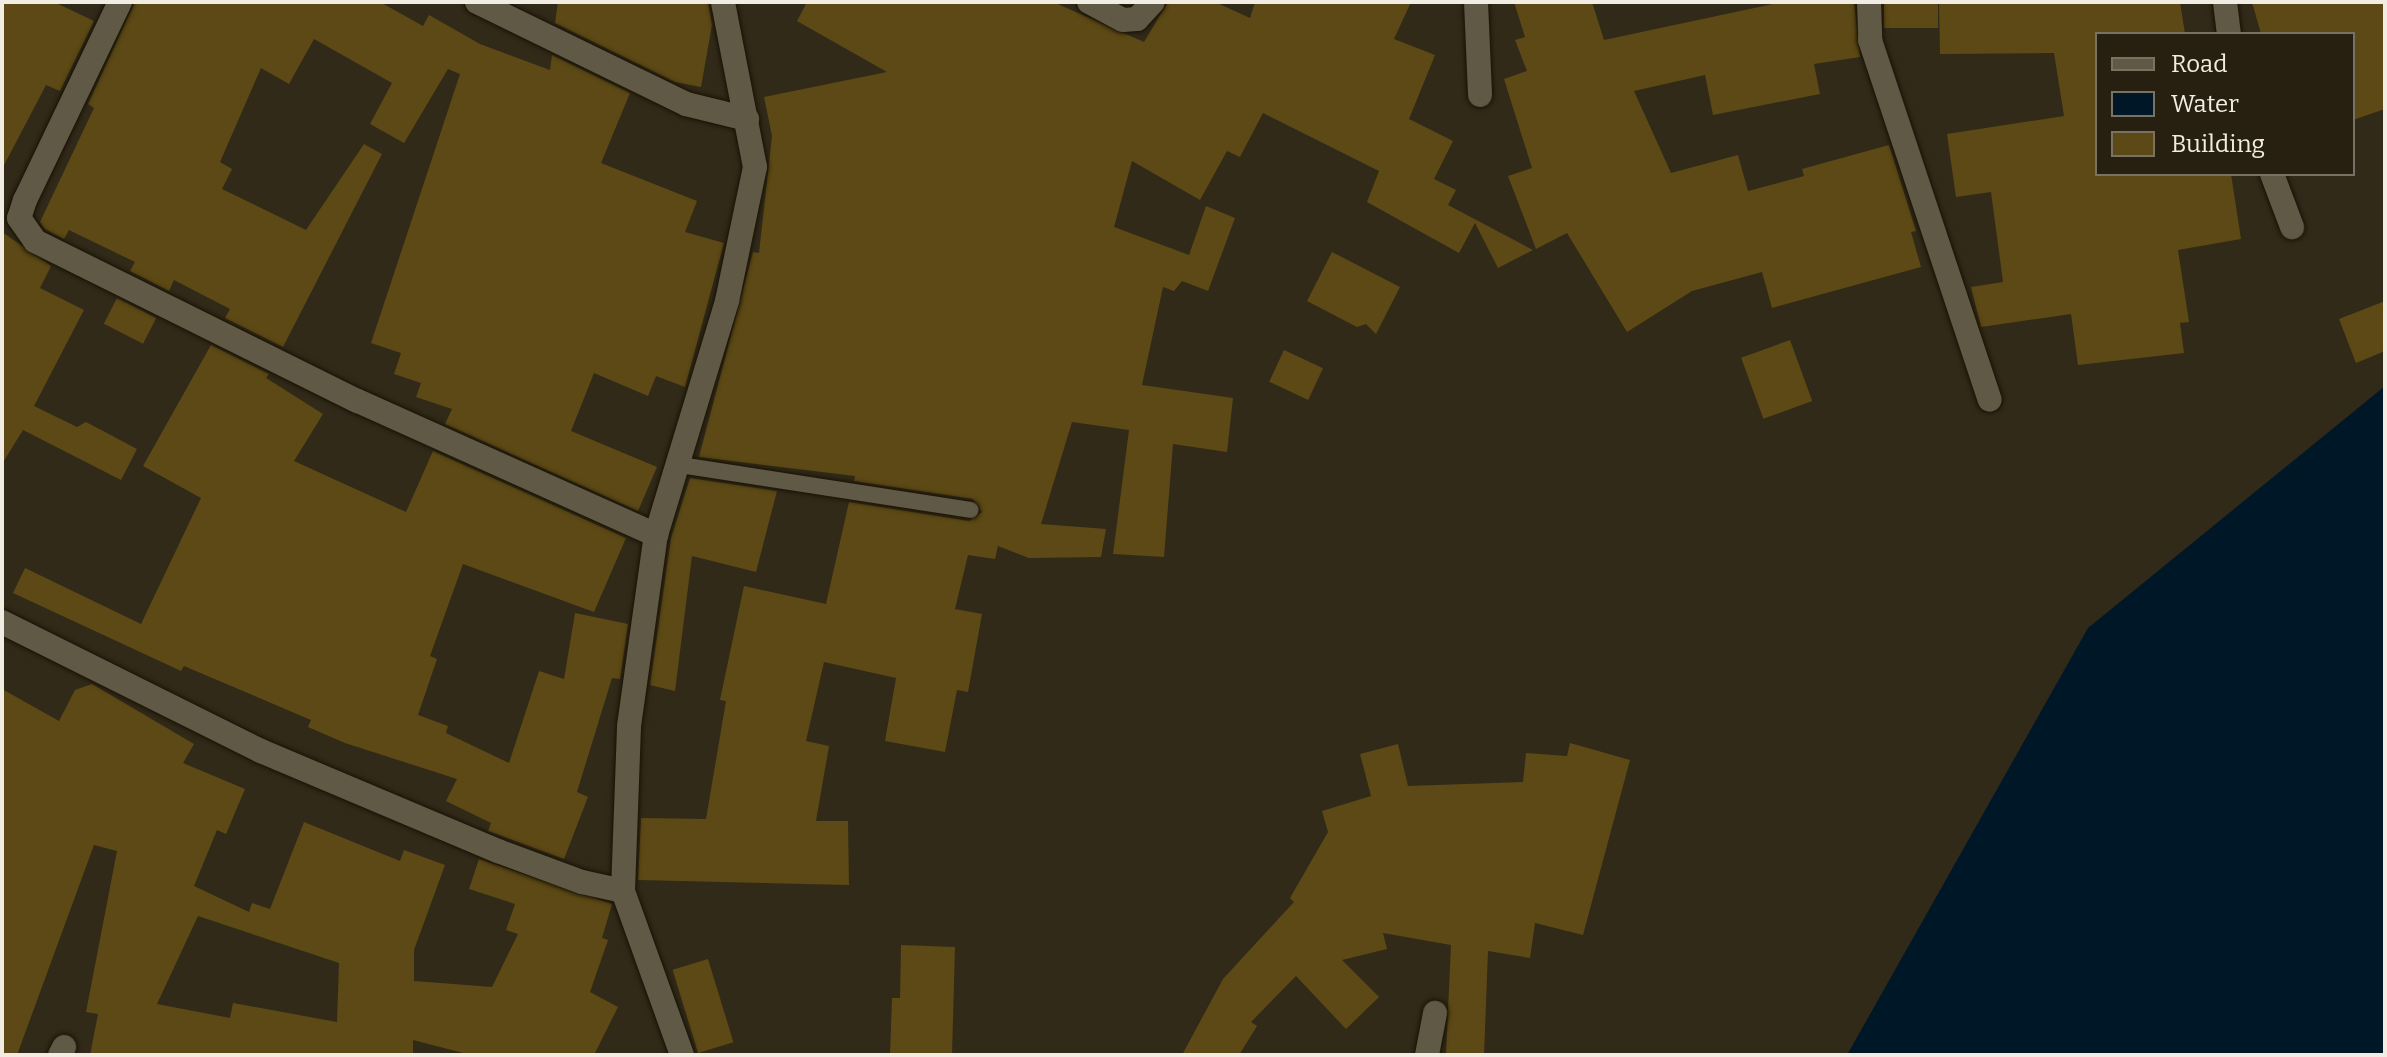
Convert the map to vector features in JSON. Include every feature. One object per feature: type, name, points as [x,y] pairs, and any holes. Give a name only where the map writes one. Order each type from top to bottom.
[{"type":"street","points":[[477,2],[686,104],[747,119]]},
{"type":"street","points":[[682,1055],[623,891],[629,726],[656,535],[680,465],[727,301],[755,167],[723,2]]},
{"type":"street","points":[[1089,2],[1123,20],[1137,19],[1153,2]]},
{"type":"street","points":[[1476,2],[1480,95]]},
{"type":"street","points":[[1869,2],[1870,40],[1990,400]]},
{"type":"street","points":[[2225,2],[2229,32]]},
{"type":"street","points":[[117,3],[25,200],[19,218],[35,241],[344,395],[656,535]]},
{"type":"street","points":[[2273,176],[2292,227]]},
{"type":"street","points":[[2,622],[261,751],[498,851],[582,882],[623,891]]},
{"type":"street","points":[[1427,1055],[1435,1013]]},
{"type":"lane","points":[[680,465],[971,510]]},
{"type":"water","points":[[2385,386],[2385,1055],[1847,1055],[2088,628]]},
{"type":"building","points":[[2,2],[54,2],[94,21],[60,91],[46,85],[2,169]]},
{"type":"building","points":[[135,2],[380,2],[423,26],[429,15],[480,44],[550,70],[552,55],[630,93],[601,163],[697,201],[685,232],[724,243],[685,387],[656,376],[648,396],[594,373],[571,431],[657,467],[638,511],[445,424],[452,409],[416,397],[421,383],[394,374],[401,353],[371,343],[460,74],[448,69],[404,143],[370,124],[392,83],[314,39],[289,84],[261,68],[220,162],[232,169],[222,189],[306,230],[364,144],[382,154],[283,347],[225,318],[230,309],[174,280],[169,291],[130,271],[135,262],[69,230],[64,239],[45,229],[40,222],[94,108],[88,104]]},
{"type":"building","points":[[558,2],[708,2],[712,25],[701,87],[675,82],[555,23]]},
{"type":"building","points":[[807,2],[1053,2],[1144,42],[1168,2],[1215,2],[1250,18],[1255,2],[1411,2],[1394,39],[1435,55],[1409,119],[1453,141],[1434,179],[1456,190],[1448,205],[1533,250],[1498,268],[1475,223],[1459,253],[1367,202],[1379,171],[1263,113],[1240,157],[1227,151],[1200,200],[1132,161],[1114,227],[1189,255],[1206,206],[1235,218],[1208,291],[1182,281],[1174,291],[1163,287],[1142,385],[1233,398],[1227,452],[1173,444],[1164,557],[1113,554],[1129,430],[1072,422],[1041,524],[1106,529],[1101,557],[1029,558],[998,546],[995,559],[968,555],[955,609],[982,614],[968,692],[957,690],[945,752],[885,741],[896,678],[824,662],[806,741],[829,746],[816,821],[848,821],[849,885],[638,880],[641,818],[706,819],[726,701],[720,700],[744,586],[826,604],[849,502],[969,521],[982,512],[973,499],[854,481],[855,476],[699,457],[753,252],[759,253],[772,136],[764,97],[887,72],[797,21]]},
{"type":"building","points":[[1514,2],[1592,2],[1604,40],[1782,2],[1854,2],[1860,57],[1814,64],[1820,94],[1713,115],[1705,75],[1634,91],[1671,173],[1738,155],[1748,191],[1804,176],[1802,169],[1889,145],[1916,231],[1911,232],[1921,267],[1772,308],[1762,272],[1692,291],[1627,332],[1567,233],[1536,249],[1508,176],[1532,168],[1504,79],[1527,71],[1515,40],[1525,37]]},
{"type":"building","points":[[1884,2],[1938,2],[1938,28],[1884,28]]},
{"type":"building","points":[[1939,2],[2180,2],[2185,32],[2095,32],[2095,176],[2231,176],[2241,239],[2178,250],[2189,322],[2180,323],[2184,353],[2078,365],[2071,314],[1981,327],[1971,287],[2003,282],[1991,192],[1956,197],[1947,134],[2064,116],[2054,53],[1940,54]]},
{"type":"building","points":[[2252,2],[2385,2],[2385,109],[2355,119],[2355,32],[2260,32]]},
{"type":"building","points":[[2,232],[51,266],[40,288],[84,310],[34,406],[77,427],[86,422],[137,449],[121,480],[23,430],[2,464]]},
{"type":"building","points":[[1332,252],[1400,287],[1376,334],[1366,324],[1357,327],[1307,301]]},
{"type":"building","points":[[117,298],[156,318],[143,344],[104,324]]},
{"type":"building","points":[[2385,301],[2385,351],[2356,363],[2339,319]]},
{"type":"building","points":[[1790,340],[1812,401],[1763,419],[1741,358]]},
{"type":"building","points":[[211,345],[269,374],[266,378],[323,414],[294,461],[406,512],[433,451],[626,538],[594,612],[463,564],[430,656],[437,659],[418,715],[448,726],[446,733],[509,763],[539,671],[564,679],[575,613],[628,624],[620,679],[612,678],[577,792],[588,797],[564,859],[488,831],[491,823],[446,801],[457,779],[345,743],[308,727],[311,720],[184,666],[181,671],[13,593],[25,568],[141,624],[201,498],[143,466]]},
{"type":"building","points":[[1284,350],[1323,368],[1308,400],[1269,382]]},
{"type":"building","points":[[690,478],[777,491],[756,572],[692,556],[675,691],[650,685],[671,538]]},
{"type":"building","points":[[92,684],[194,744],[183,763],[245,789],[226,834],[217,830],[194,886],[249,912],[252,903],[270,909],[304,822],[400,861],[404,850],[445,865],[414,950],[414,981],[492,987],[518,934],[506,930],[515,904],[469,889],[479,859],[612,904],[602,938],[608,940],[590,992],[618,1007],[594,1055],[471,1055],[413,1040],[413,1055],[90,1055],[98,1014],[86,1012],[117,851],[94,845],[17,1055],[2,1055],[2,689],[59,721],[75,690]],"holes":[[[198,916],[339,963],[337,1022],[233,1003],[230,1018],[157,1004]]]},
{"type":"building","points":[[1570,743],[1630,760],[1583,935],[1535,923],[1530,958],[1488,951],[1484,1055],[1446,1055],[1451,945],[1383,933],[1387,949],[1342,960],[1379,997],[1346,1029],[1296,976],[1251,1022],[1257,1026],[1239,1055],[1182,1055],[1223,979],[1294,902],[1290,898],[1328,832],[1322,811],[1371,796],[1360,754],[1398,744],[1408,786],[1523,782],[1526,753],[1567,756]]},
{"type":"building","points":[[901,945],[955,947],[952,1055],[890,1055],[892,998],[900,998]]},
{"type":"building","points":[[708,959],[733,1042],[698,1053],[673,970]]}]
